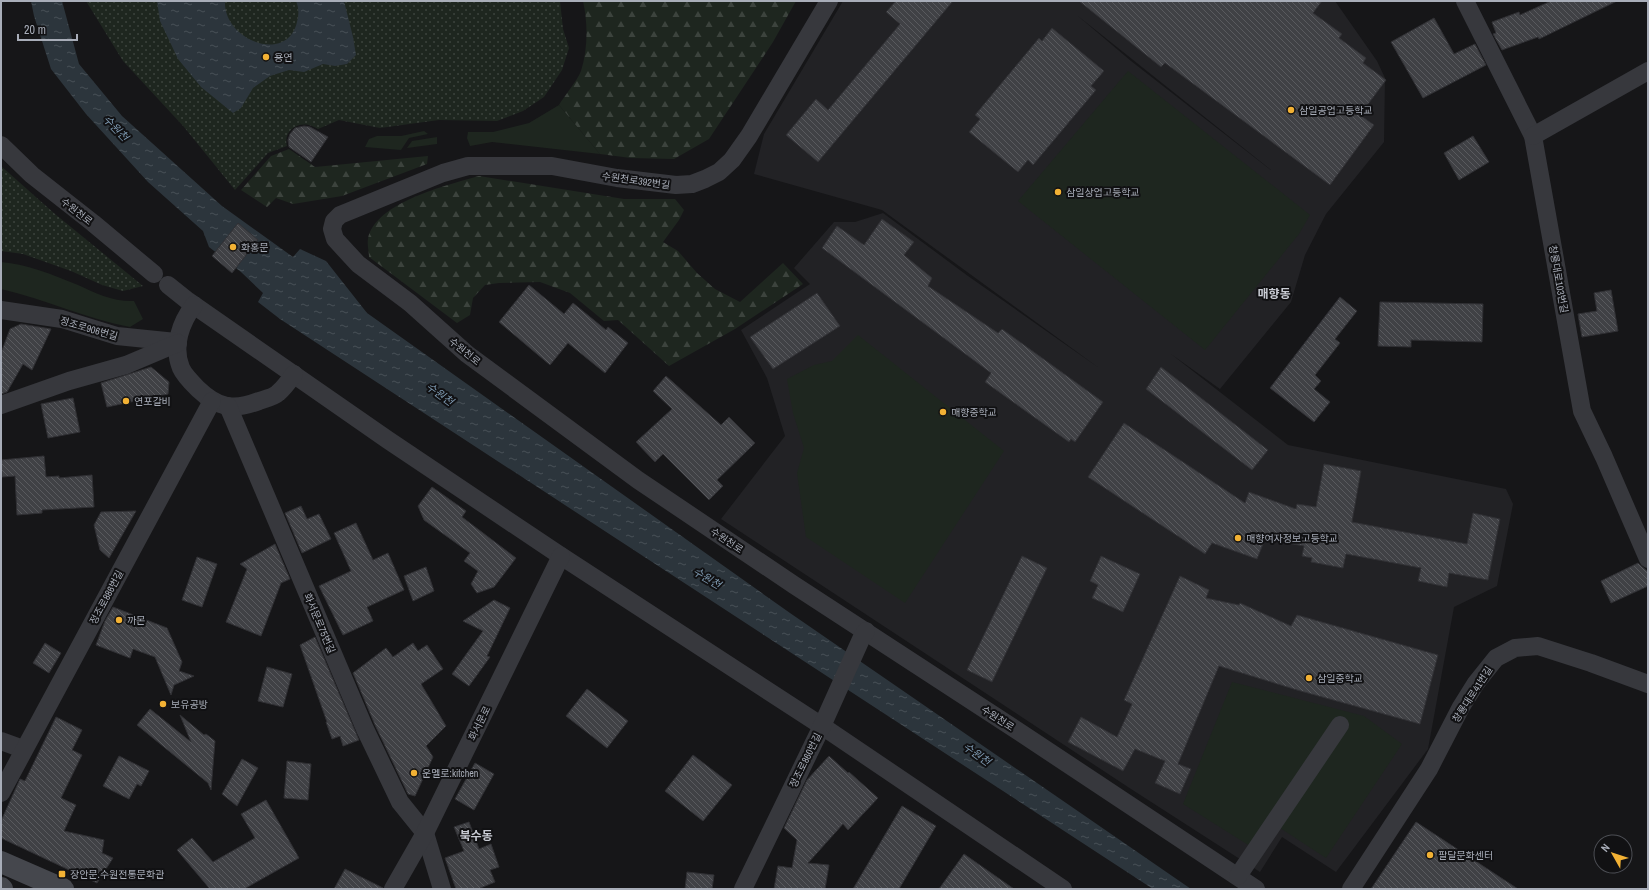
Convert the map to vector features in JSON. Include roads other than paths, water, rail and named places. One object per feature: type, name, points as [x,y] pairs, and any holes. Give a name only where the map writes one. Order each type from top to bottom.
[{"type":"street","name":"수원천로392번길","points":[[443,173],[468,166],[552,166],[617,178],[676,185],[692,184],[705,179],[720,172],[735,156],[749,136],[829,1]]},
{"type":"street","name":"창룡대로103번길","points":[[1465,1],[1533,136],[1582,411],[1604,457],[1648,559]]},
{"type":"street","points":[[1533,136],[1648,71]]},
{"type":"street","name":"수원천로","points":[[1,145],[32,175],[194,306],[388,440],[822,726],[1063,889]]},
{"type":"street","name":"수원천로","points":[[443,173],[340,215],[334,221],[332,229],[335,239],[358,264],[410,303],[473,359],[638,480],[864,634],[1256,889]]},
{"type":"street","points":[[194,306],[179,330],[178,343],[181,369],[192,384],[220,404],[240,406],[278,394],[294,374]]},
{"type":"street","name":"정조로906번길","points":[[2,311],[62,319],[117,336],[178,343]]},
{"type":"street","points":[[1,405],[69,381],[126,365],[178,343]]},
{"type":"street","name":"정조로886번길","points":[[1,793],[23,749],[220,404]]},
{"type":"street","name":"화서문로75번길","points":[[220,404],[365,729],[400,802],[425,833]]},
{"type":"street","name":"화서문로","points":[[393,889],[425,833],[562,556]]},
{"type":"street","name":"정조로860번길","points":[[743,889],[822,726],[864,634]]},
{"type":"street","name":"창룡대로41번길","points":[[1351,889],[1429,769],[1461,707],[1476,683],[1496,658],[1515,648],[1538,646],[1591,663],[1648,684]]},
{"type":"street","points":[[1238,876],[1340,725]]},
{"type":"street","points":[[1,741],[23,749]]},
{"type":"street","points":[[425,833],[442,889]]},
{"type":"street","points":[[1,862],[63,889]]},
{"type":"water","name":"수원천","points":[[31,1],[62,1],[79,64],[122,116],[222,206],[293,257],[300,249],[326,261],[367,313],[790,613],[1191,889],[1153,889],[280,319],[258,302],[263,293],[241,272],[209,247],[203,231],[148,182],[86,114],[51,69],[34,16]]},
{"type":"water","name":"용연","points":[[157,1],[225,1],[227,15],[234,27],[244,36],[256,42],[269,45],[281,42],[291,35],[298,17],[296,1],[344,1],[356,55],[347,64],[335,66],[323,64],[304,72],[289,70],[270,76],[253,88],[241,108],[233,113],[201,87],[178,59],[160,21]]},
{"type":"place","name":"용연","points":[[266,57]]},
{"type":"place","name":"삼일공업고등학교","points":[[1291,110]]},
{"type":"place","name":"삼일상업고등학교","points":[[1058,192]]},
{"type":"place","name":"화홍문","points":[[233,247]]},
{"type":"place","name":"연포갈비","points":[[126,401]]},
{"type":"place","name":"매향중학교","points":[[943,412]]},
{"type":"place","name":"매향여자정보고등학교","points":[[1238,538]]},
{"type":"place","name":"까몬","points":[[119,620]]},
{"type":"place","name":"삼일중학교","points":[[1309,678]]},
{"type":"place","name":"보유공방","points":[[163,704]]},
{"type":"place","name":"운멜로:kitchen","points":[[414,773]]},
{"type":"place","name":"팔달문화센터","points":[[1430,855]]},
{"type":"place","name":"장안문.수원전통문화관","points":[[62,874]]},
{"type":"district","name":"매향동","points":[[1274,294]]},
{"type":"district","name":"북수동","points":[[476,836]]}]
